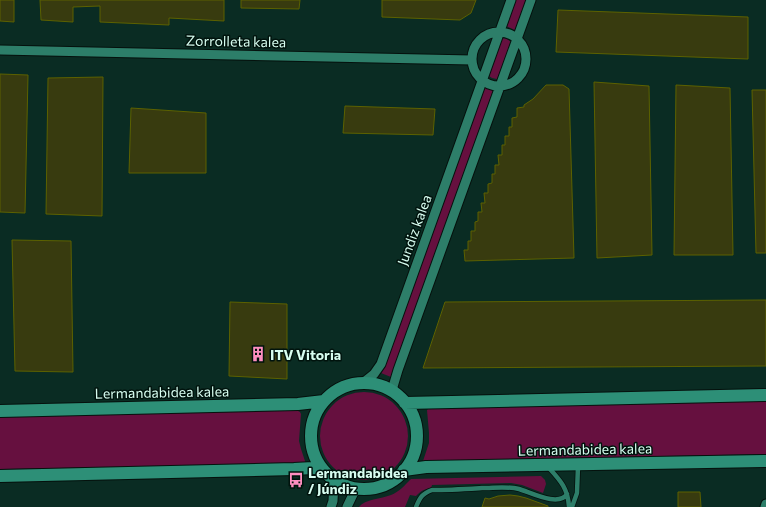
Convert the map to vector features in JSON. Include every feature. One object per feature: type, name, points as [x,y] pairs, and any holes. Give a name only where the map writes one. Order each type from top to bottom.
[{"type":"street","name":"Jundiz kalea","points":[[364,382],[374,374],[381,364],[511,0]]},
{"type":"street","points":[[392,390],[531,0]]},
{"type":"street","points":[[500,32],[517,38],[522,42],[525,48],[527,61],[524,71],[517,80],[507,85],[500,86],[482,81],[476,75],[472,60],[473,52],[483,37],[491,33],[500,32]]},
{"type":"street","name":"Zorrolleta kalea","points":[[0,50],[472,60]]},
{"type":"street","points":[[364,382],[378,384],[392,390],[406,403],[412,413],[416,425],[416,449],[411,460],[397,478],[378,487],[367,489],[356,488],[334,480],[322,469],[315,456],[311,442],[311,427],[316,413],[324,401],[335,391],[349,385],[364,382]]},
{"type":"street","points":[[406,403],[766,395]]},
{"type":"street","name":"Lermandabidea kalea","points":[[0,411],[298,404],[324,401]]},
{"type":"street","name":"Lermandabidea kalea","points":[[404,470],[426,467],[766,460]]},
{"type":"street","points":[[0,476],[322,469]]},
{"type":"street","points":[[331,507],[333,501],[334,480]]},
{"type":"street","points":[[347,507],[356,488]]},
{"type":"lane","points":[[570,507],[577,493],[578,464]]},
{"type":"lane","points":[[546,465],[560,479],[566,490],[570,507]]},
{"type":"lane","points":[[416,507],[421,496],[432,490],[506,487],[518,489],[548,500],[558,501],[565,498],[567,494]]},
{"type":"shaded area","points":[[516,0],[526,0],[515,30],[506,26]]},
{"type":"shaded area","points":[[502,38],[511,42],[497,79],[489,76]]},
{"type":"shaded area","points":[[484,87],[493,90],[391,377],[381,373]]},
{"type":"shaded area","points":[[364,392],[381,395],[395,405],[405,419],[408,436],[405,453],[395,467],[381,477],[364,480],[347,477],[333,467],[323,453],[320,436],[323,419],[333,405],[347,395]]},
{"type":"shaded area","points":[[766,400],[766,454],[423,461],[429,443],[427,410],[429,408]]},
{"type":"shaded area","points":[[294,409],[301,414],[299,441],[306,464],[0,469],[0,415]]},
{"type":"shaded area","points":[[541,476],[545,480],[546,484],[543,493],[522,485],[511,483],[432,485],[431,488],[423,490],[416,496],[410,495],[405,507],[359,507],[365,502],[394,494],[411,479]]},
{"type":"building","points":[[0,0],[14,0],[14,22],[0,21]]},
{"type":"building","points":[[40,0],[224,0],[224,21],[169,18],[169,25],[100,22],[100,6],[73,7],[73,22],[41,20]]},
{"type":"building","points":[[241,0],[300,0],[299,9],[241,8]]},
{"type":"building","points":[[382,0],[476,0],[471,13],[460,20],[382,17]]},
{"type":"building","points":[[558,10],[748,17],[748,59],[556,52]]},
{"type":"building","points":[[0,74],[28,75],[25,213],[0,212]]},
{"type":"building","points":[[103,77],[102,216],[46,214],[48,78]]},
{"type":"building","points":[[594,82],[649,86],[652,255],[597,258]]},
{"type":"building","points":[[546,85],[563,85],[569,89],[574,258],[465,261],[464,250],[468,250],[468,241],[471,241],[471,231],[475,231],[475,222],[478,221],[478,212],[482,212],[481,203],[485,203],[484,193],[488,193],[488,184],[492,183],[492,174],[495,174],[495,165],[499,165],[498,155],[502,155],[502,145],[505,145],[505,136],[509,136],[509,127],[512,127],[512,118],[517,117],[517,108],[524,107],[524,105],[533,99]]},
{"type":"building","points":[[676,85],[730,88],[733,255],[674,255]]},
{"type":"building","points":[[752,90],[766,90],[766,253],[756,253]]},
{"type":"building","points":[[345,106],[435,109],[433,135],[343,133]]},
{"type":"building","points":[[131,108],[206,113],[206,173],[129,173]]},
{"type":"building","points":[[12,240],[71,241],[73,372],[15,371]]},
{"type":"building","points":[[766,300],[766,366],[423,368],[445,302]]},
{"type":"building","name":"ITV Vitoria","points":[[230,302],[287,304],[287,379],[229,376]]},
{"type":"building","points":[[678,492],[700,492],[701,507],[678,507]]},
{"type":"building","points":[[510,495],[526,498],[548,507],[482,507],[485,498],[489,499],[498,496]]},
{"type":"place","name":"ITV Vitoria","points":[[258,354]]},
{"type":"place","name":"Lermandabidea / Júndiz","points":[[296,480]]}]
